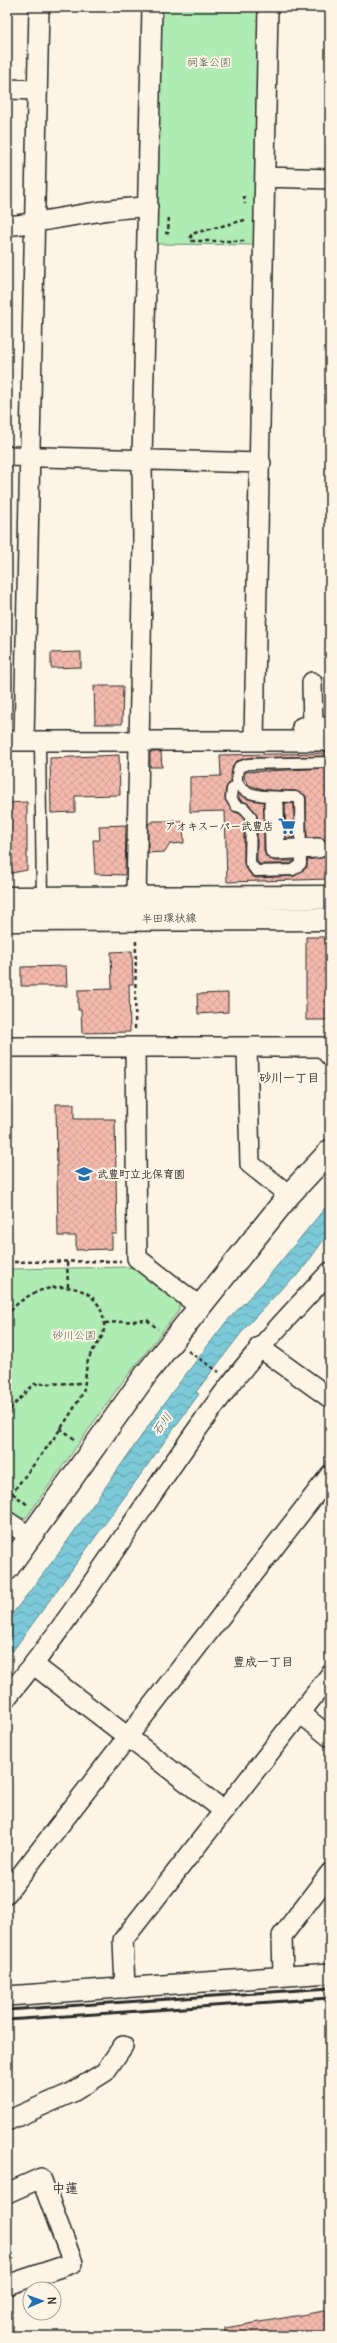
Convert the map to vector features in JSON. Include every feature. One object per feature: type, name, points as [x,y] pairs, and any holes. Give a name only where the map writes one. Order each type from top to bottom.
[{"type":"main road","name":"半田環状線","points":[[7,898],[330,897]]},
{"type":"main road","name":"半田環状線","points":[[7,920],[330,919]]},
{"type":"main road","points":[[7,1569],[29,1536],[147,1373],[289,1195],[330,1152]]},
{"type":"street","points":[[38,7],[23,741],[330,741]]},
{"type":"street","points":[[136,898],[143,542],[142,460],[152,7]]},
{"type":"street","points":[[254,740],[261,463],[268,7]]},
{"type":"street","points":[[7,89],[36,90]]},
{"type":"street","points":[[265,177],[330,179]]},
{"type":"street","points":[[7,226],[33,223],[117,207],[148,207]]},
{"type":"street","points":[[7,456],[261,463]]},
{"type":"street","points":[[312,682],[315,727]]},
{"type":"street","points":[[274,805],[276,850],[310,849]]},
{"type":"street","points":[[7,1047],[322,1047],[330,1055]]},
{"type":"street","points":[[136,1047],[137,1258],[200,1307]]},
{"type":"street","points":[[247,1048],[250,1164],[289,1195]]},
{"type":"street","points":[[7,1697],[34,1665],[68,1619],[204,1420],[259,1347],[330,1272]]},
{"type":"street","points":[[259,1347],[330,1398]]},
{"type":"street","points":[[7,1893],[330,1475]]},
{"type":"street","points":[[7,1521],[29,1536]]},
{"type":"street","points":[[34,1665],[127,1738],[223,1810]]},
{"type":"street","points":[[125,1988],[123,1940],[223,1810],[330,1675]]},
{"type":"street","points":[[300,1713],[330,1737]]},
{"type":"street","points":[[283,1976],[282,1936],[330,1873]]},
{"type":"street","points":[[7,1996],[330,1973]]},
{"type":"street","points":[[7,2121],[80,2088],[104,2072],[123,2046]]},
{"type":"street","points":[[7,2193],[41,2178],[73,2264],[7,2286]]},
{"type":"lane","points":[[23,741],[42,898]]},
{"type":"lane","points":[[238,784],[232,789],[231,798],[236,806],[244,808],[251,816],[250,864],[252,868],[256,871],[294,870],[301,864],[310,849],[300,800],[295,796],[252,795],[238,784],[236,775],[239,767],[248,764],[330,762]]},
{"type":"path","points":[[244,196],[246,220],[191,234],[191,241],[264,240]]},
{"type":"path","points":[[136,932],[136,1047]]},
{"type":"path","points":[[7,1262],[67,1262],[130,1260],[137,1258]]},
{"type":"path","points":[[67,1262],[68,1286]]},
{"type":"path","points":[[7,1317],[12,1307],[23,1298],[53,1287],[68,1286],[80,1289],[93,1298],[101,1310],[104,1323],[104,1335],[89,1358],[82,1395],[60,1428],[12,1493]]},
{"type":"path","points":[[104,1323],[147,1320],[159,1330]]},
{"type":"path","points":[[182,1347],[221,1374]]},
{"type":"path","points":[[7,1416],[11,1408],[34,1384],[83,1384]]},
{"type":"path","points":[[7,1402],[11,1408]]},
{"type":"path","points":[[60,1428],[81,1444]]},
{"type":"path","points":[[7,1489],[34,1510]]},
{"type":"green space","name":"祠峯公園","points":[[160,7],[259,7],[256,245],[157,244]]},
{"type":"green space","name":"砂川公園","points":[[133,1267],[179,1301],[179,1310],[118,1388],[26,1518],[17,1518],[7,1511],[7,1269]]},
{"type":"water","name":"石川","points":[[330,1202],[330,1231],[300,1273],[282,1288],[245,1328],[196,1392],[199,1394],[7,1659],[7,1621],[59,1553],[173,1391],[226,1322],[262,1284]]},
{"type":"building","points":[[81,652],[81,667],[51,668],[51,653]]},
{"type":"building","points":[[94,686],[123,686],[122,724],[95,724]]},
{"type":"building","points":[[150,752],[161,752],[162,767],[150,767]]},
{"type":"building","points":[[330,753],[330,756],[248,758],[237,761],[233,766],[231,781],[226,788],[225,797],[231,810],[240,814],[244,818],[244,863],[251,875],[256,878],[294,876],[307,867],[307,860],[324,857],[329,848],[327,842],[323,838],[307,838],[306,796],[295,791],[266,790],[249,785],[244,778],[245,772],[330,768],[330,879],[227,882],[225,811],[190,812],[190,777],[221,776],[220,755]]},
{"type":"building","points":[[119,755],[120,795],[75,796],[75,812],[51,813],[50,758]]},
{"type":"building","points":[[238,793],[252,800],[264,802],[264,850],[266,856],[275,861],[294,861],[291,864],[259,864],[257,861],[257,816],[249,804],[240,800]]},
{"type":"building","points":[[27,802],[27,870],[7,874],[7,803]]},
{"type":"building","points":[[285,803],[294,803],[294,838],[286,838]]},
{"type":"building","points":[[154,821],[183,821],[184,843],[170,844],[165,852],[148,853],[148,824]]},
{"type":"building","points":[[126,825],[125,875],[95,874],[93,840],[100,840],[99,826]]},
{"type":"building","points":[[306,937],[330,937],[330,1020],[306,1020]]},
{"type":"building","points":[[132,951],[133,984],[129,984],[130,1032],[82,1033],[81,1010],[78,1010],[78,990],[112,989],[111,952]]},
{"type":"building","points":[[66,966],[67,986],[21,986],[21,967]]},
{"type":"building","points":[[228,993],[228,1012],[198,1014],[197,994]]},
{"type":"building","points":[[56,1104],[74,1104],[74,1119],[115,1119],[117,1234],[112,1234],[112,1249],[76,1250],[76,1236],[58,1236]]},
{"type":"building","points":[[330,2310],[330,2336],[225,2336],[225,2328]]},
{"type":"railway","points":[[7,2010],[330,1988]]},
{"type":"railway","points":[[7,2020],[330,1998]]},
{"type":"place","name":"アオキスーパー武豊店","points":[[287,826]]},
{"type":"place","name":"武豊町立北保育園","points":[[84,1174]]},
{"type":"district","name":"砂川一丁目","points":[[289,1078]]},
{"type":"district","name":"豊成一丁目","points":[[263,1662]]},
{"type":"district","name":"中蓮","points":[[65,2188]]}]
